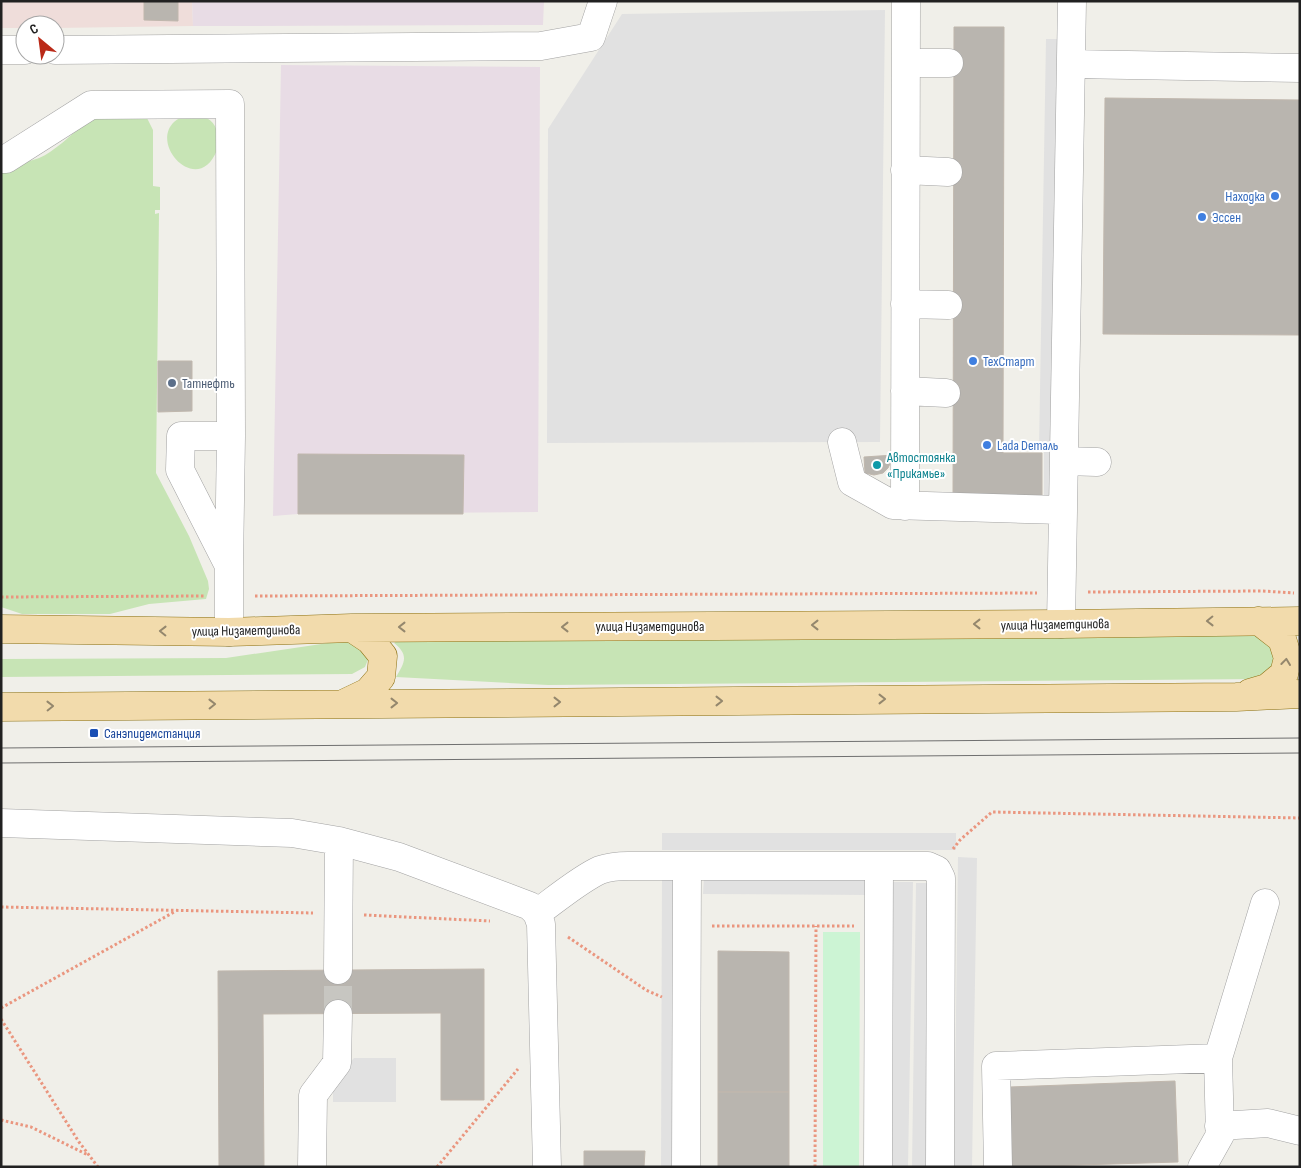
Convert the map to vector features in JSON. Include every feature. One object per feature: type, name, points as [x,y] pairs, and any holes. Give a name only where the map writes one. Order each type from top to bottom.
[{"type":"main road","points":[[1236,697],[1267,688],[1284,674],[1288,658],[1282,639],[1259,621]]},
{"type":"main road","name":"улица Низаметдинова","points":[[1,629],[230,632],[352,628],[1300,621]]},
{"type":"main road","points":[[345,703],[368,692],[380,676],[383,656],[370,640],[352,628]]},
{"type":"main road","points":[[1,707],[1236,697],[1300,694]]},
{"type":"lane","points":[[65,50],[542,46],[591,37],[603,1]]},
{"type":"lane","points":[[905,506],[906,1]]},
{"type":"lane","points":[[1061,624],[1072,1]]},
{"type":"lane","points":[[1,50],[15,50]]},
{"type":"lane","points":[[906,63],[949,63]]},
{"type":"lane","points":[[1071,64],[1300,68]]},
{"type":"lane","points":[[1,158],[6,159],[91,105],[230,104],[231,436],[228,566],[230,632]]},
{"type":"lane","points":[[905,170],[948,172]]},
{"type":"lane","points":[[905,304],[948,305]]},
{"type":"lane","points":[[905,391],[946,393]]},
{"type":"lane","points":[[228,566],[180,470],[181,436],[231,436]]},
{"type":"lane","points":[[842,442],[852,482],[893,505],[1062,510]]},
{"type":"lane","points":[[1064,461],[1097,462]]},
{"type":"lane","points":[[1,823],[292,832],[339,841],[390,855],[524,904],[539,918],[547,1167]]},
{"type":"lane","points":[[338,970],[339,841]]},
{"type":"lane","points":[[686,1167],[687,866]]},
{"type":"lane","points":[[878,1167],[879,866]]},
{"type":"lane","points":[[539,918],[600,870],[611,867],[928,866],[937,870],[941,878],[940,1167]]},
{"type":"lane","points":[[1202,1167],[1220,1136],[1218,1058],[1265,903]]},
{"type":"lane","points":[[312,1167],[313,1095],[338,1063],[338,1014]]},
{"type":"lane","points":[[998,1167],[996,1066],[1218,1058]]},
{"type":"lane","points":[[1219,1126],[1268,1123],[1300,1131]]},
{"type":"path","points":[[1,597],[1263,591],[1300,593]]},
{"type":"path","points":[[937,870],[960,840],[992,812],[1300,818]]},
{"type":"path","points":[[1,906],[338,914],[492,921]]},
{"type":"path","points":[[1,1008],[178,910]]},
{"type":"path","points":[[539,918],[652,994],[666,998],[686,998]]},
{"type":"path","points":[[687,926],[878,926]]},
{"type":"path","points":[[815,1167],[816,926]]},
{"type":"path","points":[[1,1019],[79,1142],[98,1167]]},
{"type":"path","points":[[437,1167],[519,1068]]},
{"type":"path","points":[[1,1120],[31,1127],[91,1157]]},
{"type":"shaded area","points":[[1,1],[192,1],[193,26],[65,28],[65,15],[15,15],[15,28],[1,28]]},
{"type":"shaded area","points":[[192,1],[544,1],[543,25],[193,26]]},
{"type":"shaded area","points":[[885,10],[880,442],[547,443],[548,129],[622,14]]},
{"type":"shaded area","points":[[1046,39],[1068,39],[1060,498],[1044,498],[1044,450],[1039,450]]},
{"type":"shaded area","points":[[281,65],[540,67],[538,512],[298,514],[273,516]]},
{"type":"shaded area","points":[[662,833],[956,833],[956,850],[662,850]]},
{"type":"shaded area","points":[[958,857],[977,858],[972,1167],[954,1167]]},
{"type":"shaded area","points":[[662,874],[678,874],[677,1167],[661,1167]]},
{"type":"shaded area","points":[[704,877],[869,878],[869,895],[703,894]]},
{"type":"shaded area","points":[[893,882],[913,882],[908,1167],[888,1167]]},
{"type":"shaded area","points":[[916,883],[933,883],[928,1167],[912,1167]]},
{"type":"shaded area","points":[[354,1058],[396,1058],[396,1102],[333,1102],[333,1081]]},
{"type":"green space","points":[[100,114],[137,114],[147,118],[153,130],[153,186],[160,187],[160,210],[155,210],[155,214],[159,213],[156,473],[189,536],[208,581],[209,589],[206,599],[149,604],[110,614],[22,614],[1,607],[1,167],[33,160],[45,155]]},
{"type":"green space","points":[[189,115],[202,116],[208,119],[215,126],[218,135],[217,150],[209,163],[199,169],[189,168],[179,163],[172,154],[168,143],[168,132],[174,122]]},
{"type":"green space","points":[[1260,635],[1270,647],[1274,661],[1271,671],[1261,679],[548,685],[396,677],[402,667],[404,655],[394,643],[399,640]]},
{"type":"green space","points":[[356,641],[369,657],[365,667],[352,674],[1,677],[1,659],[226,658],[328,643]]},
{"type":"green space","points":[[823,932],[860,932],[859,1167],[823,1167]]},
{"type":"building","points":[[144,1],[178,1],[178,21],[144,20]]},
{"type":"building","points":[[954,27],[1004,27],[1003,453],[1042,453],[1042,497],[953,497]]},
{"type":"building","name":"Эссен","points":[[1105,98],[1300,100],[1300,335],[1103,334]]},
{"type":"building","points":[[158,361],[192,361],[192,411],[158,412]]},
{"type":"building","points":[[298,454],[464,455],[463,514],[298,514]]},
{"type":"building","name":"Автостоянка «Прикамье»","points":[[894,455],[888,468],[883,473],[874,475],[865,473],[864,457]]},
{"type":"building","points":[[718,951],[789,952],[789,1092],[718,1092]]},
{"type":"building","points":[[484,969],[484,1100],[441,1100],[441,1013],[263,1014],[264,1167],[219,1167],[218,971]]},
{"type":"building","points":[[1175,1081],[1178,1162],[1012,1167],[1009,1087]]},
{"type":"building","points":[[718,1092],[789,1092],[789,1167],[718,1167]]},
{"type":"building","points":[[584,1151],[645,1151],[644,1167],[584,1167]]},
{"type":"tunnel","points":[[338,970],[338,1014]]},
{"type":"tram line","points":[[1,748],[1300,738]]},
{"type":"tram line","points":[[1,763],[1300,753]]},
{"type":"place","name":"Находка","points":[[1275,196]]},
{"type":"place","name":"Эссен","points":[[1202,217]]},
{"type":"place","name":"ТехСтарт","points":[[973,361]]},
{"type":"place","name":"Татнефть","points":[[172,383]]},
{"type":"place","name":"Lada Dеталь","points":[[987,445]]},
{"type":"place","name":"Автостоянка «Прикамье»","points":[[877,465]]},
{"type":"place","name":"Санэпидемстанция","points":[[94,733]]}]
